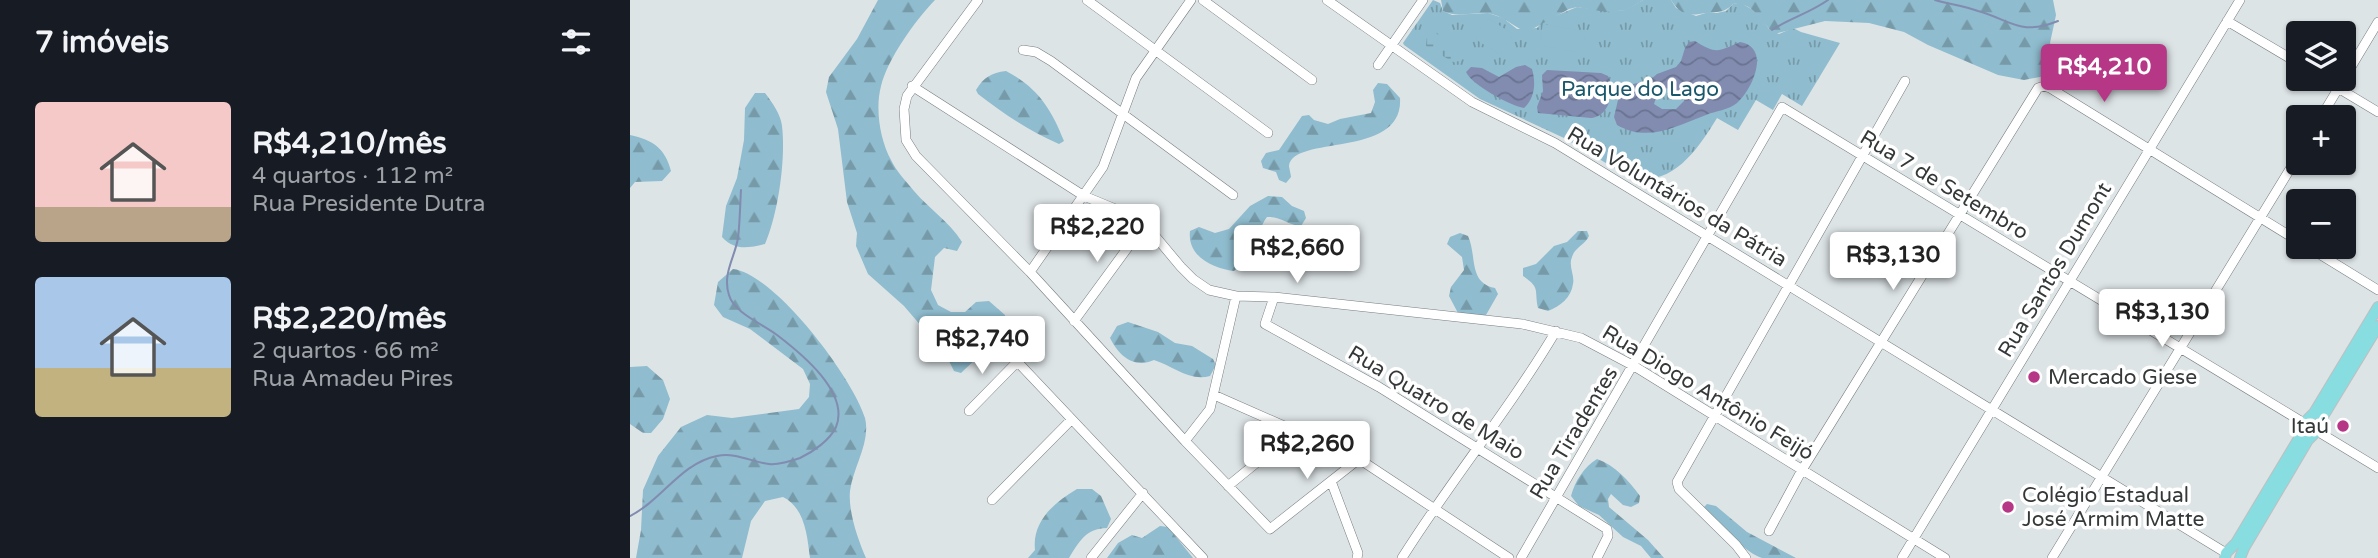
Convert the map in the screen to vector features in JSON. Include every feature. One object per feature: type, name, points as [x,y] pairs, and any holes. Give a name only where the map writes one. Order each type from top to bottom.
[{"type":"main road","points":[[2311,427],[2378,307]]},
{"type":"main road","points":[[2232,555],[2311,427],[2378,326]]},
{"type":"street","points":[[978,0],[907,96],[904,109],[906,140],[916,156],[1030,272],[1270,529],[1359,459]]},
{"type":"street","points":[[1087,0],[1268,133]]},
{"type":"street","points":[[1030,272],[1103,167],[1136,78],[1191,0]]},
{"type":"street","points":[[1203,0],[1312,80]]},
{"type":"street","name":"Rua Voluntários da Pátria","points":[[1327,0],[1472,102],[1555,143],[2232,555]]},
{"type":"street","points":[[1378,65],[1423,0]]},
{"type":"street","name":"Rua Santos Dumont","points":[[1902,558],[2240,0]]},
{"type":"street","points":[[2227,21],[2286,56]]},
{"type":"street","points":[[2356,59],[2378,22]]},
{"type":"street","points":[[1023,50],[1035,52],[1051,61],[1233,195]]},
{"type":"street","points":[[1746,558],[1679,489],[1677,482],[1905,81]]},
{"type":"street","name":"Rua Diogo Antônio Feijó","points":[[912,86],[1084,196],[1145,224],[1193,279],[1209,290],[1237,296],[1274,297],[1522,324],[1581,338],[1634,366],[1945,558]]},
{"type":"street","points":[[1769,531],[1802,470],[2034,91],[2044,86],[2286,234]]},
{"type":"street","points":[[2344,91],[2378,112]]},
{"type":"street","name":"Rua Tiradentes","points":[[1521,558],[1782,107]]},
{"type":"street","name":"Rua 7 de Setembro","points":[[1782,107],[2378,468]]},
{"type":"street","points":[[2052,558],[2286,175]]},
{"type":"street","points":[[1074,321],[1145,224]]},
{"type":"street","points":[[2328,259],[2378,290]]},
{"type":"street","points":[[1185,441],[1210,409],[1237,296]]},
{"type":"street","name":"Rua Quatro de Maio","points":[[1274,297],[1265,324],[1379,387],[1609,532],[1597,558]]},
{"type":"street","points":[[1402,558],[1433,508],[1533,370],[1556,331]]},
{"type":"street","points":[[995,338],[1203,558]]},
{"type":"street","points":[[969,411],[1017,362]]},
{"type":"street","points":[[1214,395],[1359,459],[1509,558]]},
{"type":"street","points":[[992,500],[1071,420]]},
{"type":"street","points":[[1228,486],[1288,437],[1294,429]]},
{"type":"street","points":[[1331,481],[1358,553],[1357,558]]},
{"type":"street","points":[[1091,558],[1143,493]]},
{"type":"green space","points":[[878,0],[935,0],[911,29],[890,64],[879,95],[879,114],[884,143],[896,168],[962,242],[957,251],[944,248],[935,257],[931,290],[938,305],[951,312],[965,312],[976,302],[989,301],[1005,315],[995,338],[961,373],[954,371],[946,355],[904,306],[868,274],[856,246],[857,233],[847,202],[838,129],[826,92],[829,77],[857,39]]},
{"type":"green space","name":"Parque do Lago","points":[[1433,0],[1440,3],[1443,11],[1452,15],[1488,13],[1503,18],[1517,29],[1537,28],[1543,21],[1577,7],[1626,10],[1643,0],[1671,0],[1676,8],[1696,16],[1726,11],[1733,4],[1741,3],[1758,13],[1769,29],[1779,34],[1793,28],[1840,43],[1802,106],[1782,94],[1773,110],[1756,100],[1738,130],[1717,118],[1693,153],[1672,171],[1659,177],[1631,178],[1564,138],[1480,99],[1404,45]]},
{"type":"green space","points":[[1441,0],[1643,0],[1627,10],[1606,12],[1577,7],[1569,9],[1527,32],[1493,14],[1448,13],[1443,11]]},
{"type":"green space","points":[[1671,0],[2053,0],[2056,15],[2050,43],[2057,57],[2057,66],[2050,75],[2024,80],[1998,75],[1904,32],[1869,23],[1825,21],[1774,34],[1752,9],[1740,4],[1733,4],[1720,12],[1691,14],[1682,12]]},
{"type":"green space","points":[[1488,18],[1513,34],[1500,55],[1475,39]]},
{"type":"green space","points":[[1543,24],[1586,32],[1581,53],[1539,45]]},
{"type":"green space","points":[[1436,32],[1446,41],[1448,47],[1460,56],[1460,61],[1453,62],[1426,46],[1427,36]]},
{"type":"green space","points":[[1006,71],[1035,91],[1054,118],[1064,141],[1059,144],[1037,134],[978,94],[976,90],[985,79],[992,74]]},
{"type":"green space","points":[[1378,83],[1387,84],[1400,98],[1397,117],[1385,130],[1368,138],[1309,150],[1295,156],[1289,166],[1291,177],[1286,183],[1279,180],[1276,172],[1263,168],[1261,161],[1266,153],[1279,150],[1302,116],[1309,115],[1314,120],[1328,124],[1371,113],[1375,102],[1373,90]]},
{"type":"green space","points":[[755,93],[765,93],[780,117],[783,140],[782,170],[774,218],[765,244],[742,247],[732,245],[722,237],[726,206],[737,178],[744,140],[745,108]]},
{"type":"green space","points":[[630,135],[657,146],[665,156],[671,171],[662,181],[635,182],[630,188]]},
{"type":"green space","points":[[1268,196],[1282,197],[1292,206],[1304,211],[1306,218],[1301,226],[1267,217],[1251,252],[1234,271],[1210,264],[1197,254],[1190,240],[1190,231],[1199,227],[1215,233],[1229,229],[1250,206]]},
{"type":"green space","points":[[1578,231],[1587,231],[1589,236],[1572,257],[1573,281],[1570,293],[1564,301],[1548,311],[1538,308],[1535,287],[1523,276],[1523,268],[1536,264],[1554,246],[1567,242]]},
{"type":"green space","points":[[1460,233],[1468,236],[1471,243],[1477,274],[1486,285],[1495,288],[1498,294],[1486,315],[1468,316],[1458,313],[1449,296],[1451,287],[1464,270],[1462,257],[1447,244],[1450,237]]},
{"type":"green space","points":[[733,269],[750,275],[790,308],[829,355],[858,400],[865,418],[866,436],[852,482],[850,499],[854,525],[866,558],[810,558],[806,531],[800,515],[783,497],[765,501],[751,521],[742,558],[636,558],[641,530],[643,490],[658,456],[681,427],[707,415],[732,418],[799,409],[809,397],[810,384],[803,369],[750,329],[723,317],[714,305],[718,282]]},
{"type":"green space","points":[[1128,322],[1158,332],[1175,343],[1192,346],[1213,359],[1216,365],[1210,376],[1195,377],[1154,360],[1140,363],[1128,359],[1110,338],[1117,326]]},
{"type":"green space","points":[[647,366],[663,380],[670,399],[663,419],[651,433],[643,433],[630,424],[630,367]]},
{"type":"green space","points":[[1597,459],[1621,474],[1640,496],[1639,503],[1631,507],[1623,505],[1611,494],[1608,499],[1609,507],[1648,540],[1664,558],[1651,558],[1641,546],[1623,537],[1599,515],[1579,506],[1571,496],[1581,475]]},
{"type":"green space","points":[[1077,489],[1092,489],[1101,496],[1111,519],[1107,528],[1088,533],[1069,558],[1028,558],[1035,550],[1037,531],[1046,514],[1060,500]]},
{"type":"green space","points":[[1707,504],[1716,506],[1747,532],[1796,558],[1762,558],[1756,555],[1739,544],[1713,520],[1704,507]]},
{"type":"green space","points":[[1160,526],[1168,527],[1193,558],[1107,558],[1118,543],[1132,535],[1142,538]]},
{"type":"water","points":[[1695,41],[1713,50],[1740,42],[1749,45],[1755,52],[1756,69],[1743,97],[1730,107],[1662,131],[1640,133],[1617,125],[1614,117],[1621,87],[1650,80],[1657,74],[1676,67],[1689,42]],"holes":[[[1665,88],[1685,97],[1676,109],[1662,109],[1654,104],[1658,92]]]},
{"type":"water","points":[[1525,65],[1532,69],[1534,85],[1530,100],[1524,108],[1492,94],[1475,83],[1466,72],[1471,67],[1482,68],[1499,77]]},
{"type":"water","points":[[1547,70],[1601,73],[1608,76],[1611,95],[1606,108],[1591,118],[1538,113],[1537,107],[1543,91],[1542,75]]},
{"type":"waterway","points":[[1772,30],[1828,0]]},
{"type":"waterway","points":[[1935,0],[1973,9],[2025,27],[2058,21]]},
{"type":"waterway","points":[[630,516],[652,501],[682,474],[704,460],[724,455],[769,464],[789,461],[816,449],[836,427],[839,414],[836,401],[821,375],[787,343],[743,313],[729,295],[727,280],[738,238],[741,190]]},
{"type":"place","name":"Mercado Giese","points":[[2034,377]]},
{"type":"place","name":"Itaú","points":[[2343,426]]},
{"type":"place","name":"Colégio Estadual José Armim Matte","points":[[2008,507]]}]
